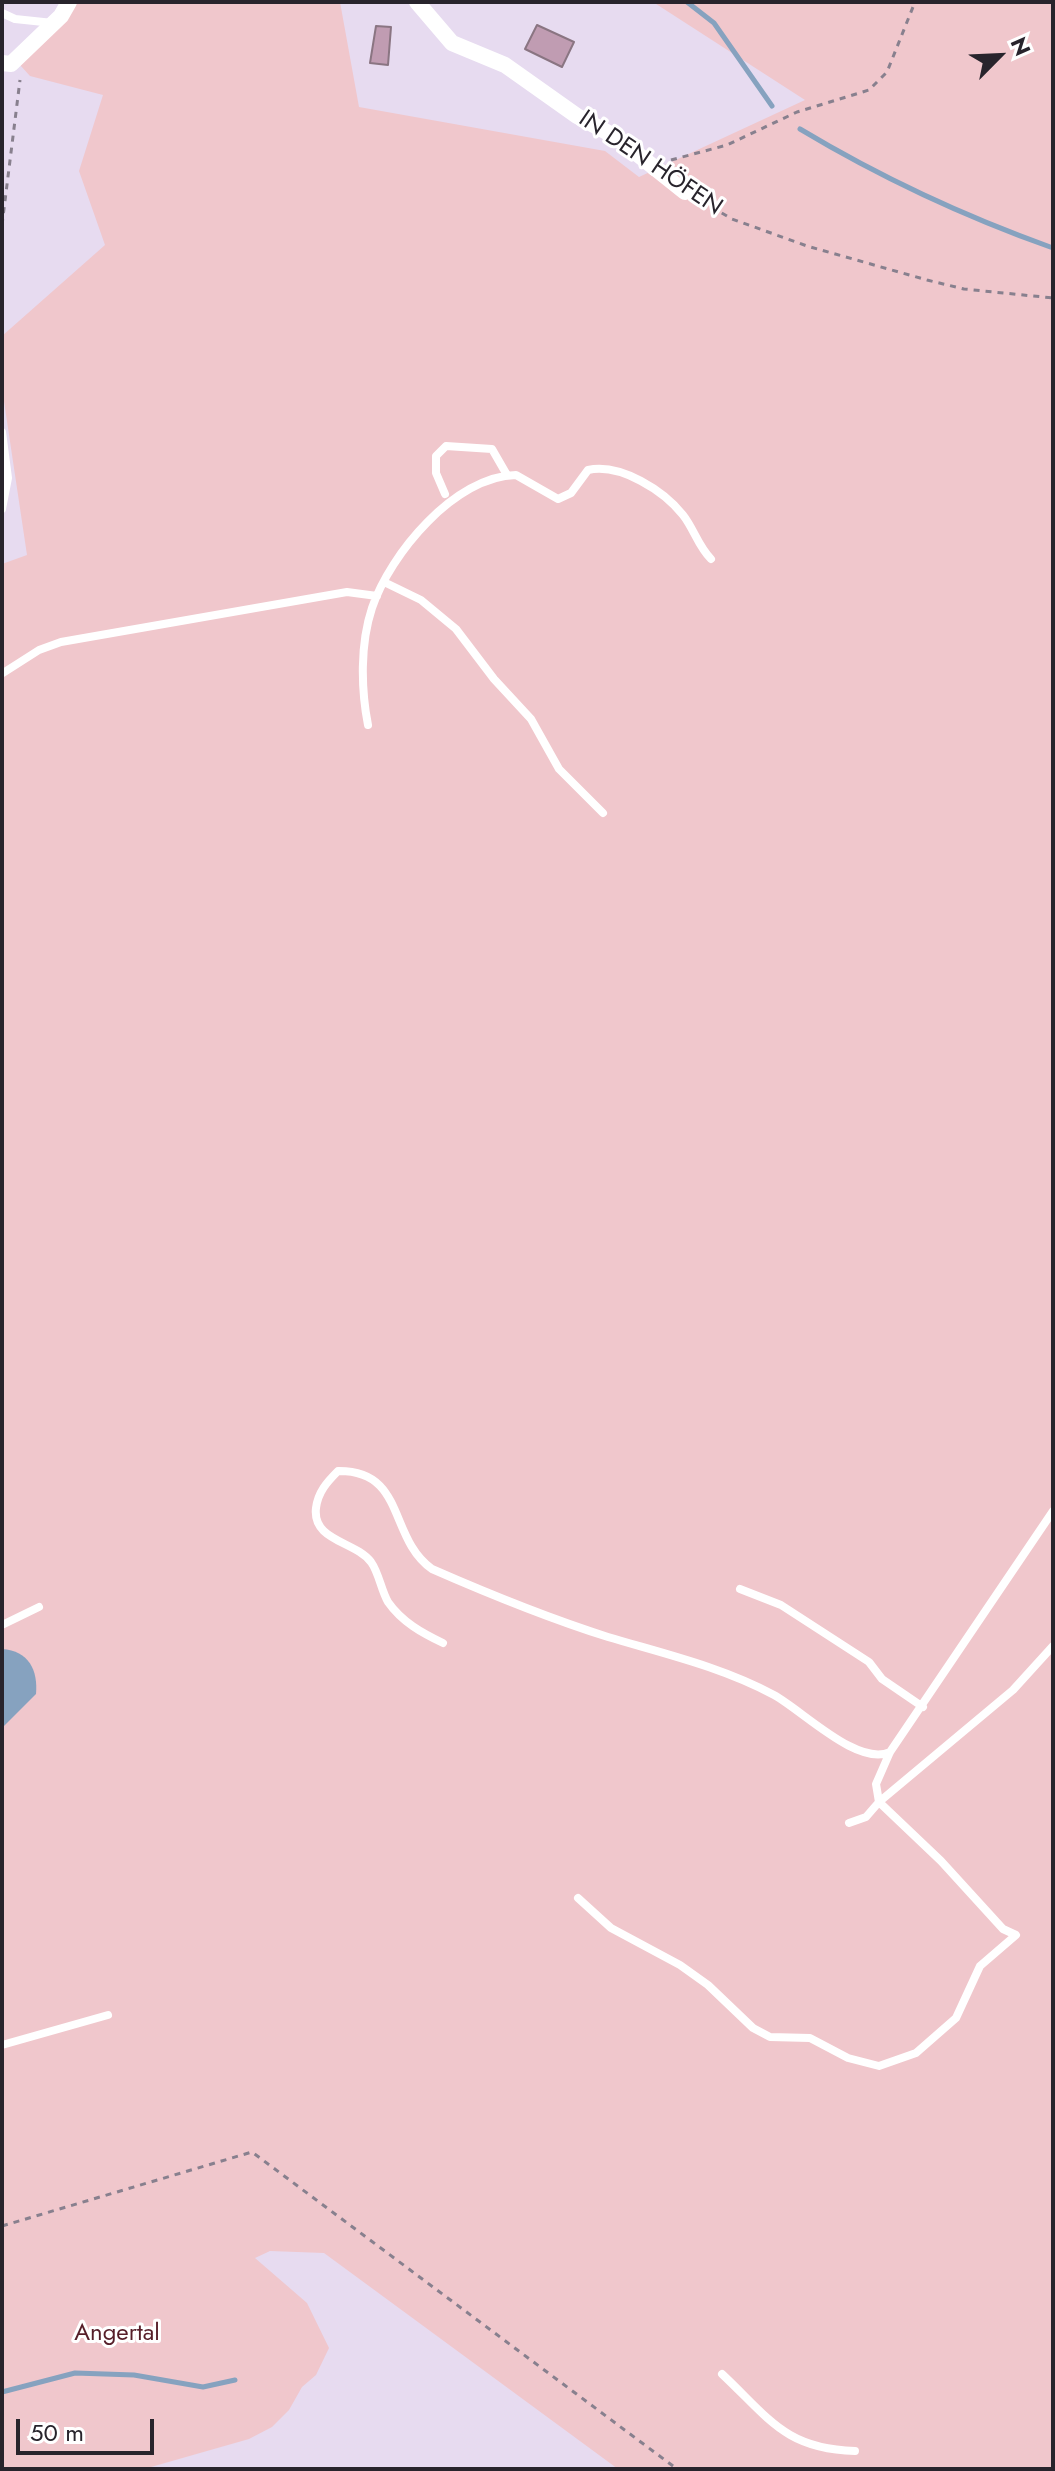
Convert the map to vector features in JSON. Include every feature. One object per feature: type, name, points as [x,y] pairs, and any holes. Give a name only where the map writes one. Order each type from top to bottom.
[{"type":"street","points":[[6,64],[54,23],[69,2]]},
{"type":"street","name":"IN DEN HÖFEN","points":[[417,2],[452,43],[505,65],[577,116],[616,137],[685,192]]},
{"type":"lane","points":[[2,13],[15,19],[54,23]]},
{"type":"lane","points":[[2,432],[8,478],[2,509]]},
{"type":"lane","points":[[445,494],[436,473],[436,456],[446,446],[492,449],[507,475]]},
{"type":"lane","points":[[368,725],[365,651],[377,596],[435,514],[474,487],[507,475],[524,479],[558,499],[571,493],[588,470],[606,470],[634,479],[658,492],[682,513],[711,559]]},
{"type":"lane","points":[[384,582],[421,600],[456,629],[531,719],[559,769],[603,813]]},
{"type":"lane","points":[[3,673],[39,650],[96,634],[347,592],[377,596]]},
{"type":"lane","points":[[443,1643],[419,1632],[389,1603],[370,1561],[322,1530],[315,1519],[321,1491],[338,1471],[360,1472],[379,1483],[396,1510],[414,1553],[432,1569],[582,1628],[731,1674],[787,1703],[857,1751],[873,1756],[890,1752]]},
{"type":"lane","points":[[578,1898],[611,1928],[680,1965],[708,1985],[753,2028],[770,2037],[810,2038],[848,2058],[879,2066],[916,2053],[956,2018],[980,1966],[1016,1935],[1003,1929],[941,1861],[879,1802],[876,1784],[890,1752],[1053,1511]]},
{"type":"lane","points":[[740,1589],[781,1605],[869,1662],[882,1679],[923,1707]]},
{"type":"lane","points":[[2,1625],[39,1607]]},
{"type":"lane","points":[[849,1823],[866,1817],[879,1802],[1013,1690],[1053,1646]]},
{"type":"lane","points":[[2,2045],[108,2015]]},
{"type":"lane","points":[[722,2374],[790,2437],[822,2450],[855,2451]]},
{"type":"path","points":[[651,165],[727,145],[797,112],[869,90],[887,72],[915,2]]},
{"type":"path","points":[[2,225],[20,75],[6,64]]},
{"type":"path","name":"IN DEN HÖFEN","points":[[685,192],[732,219],[822,250],[964,289],[1053,298]]},
{"type":"path","points":[[2,2226],[252,2152],[677,2469]]},
{"type":"green space","name":"Angertal","points":[[64,2],[340,2],[359,107],[605,151],[639,177],[805,100],[653,2],[1053,2],[1053,2469],[618,2469],[324,2253],[270,2251],[255,2258],[307,2303],[329,2348],[316,2375],[302,2387],[289,2410],[272,2427],[249,2439],[144,2469],[2,2469],[2,564],[27,555],[2,388],[2,336],[105,245],[79,171],[103,95],[30,76],[20,65]]},
{"type":"water","points":[[2,1649],[19,1654],[30,1663],[36,1694],[2,1728]]},
{"type":"building","points":[[537,25],[574,42],[562,67],[525,49]]},
{"type":"building","points":[[376,26],[391,27],[388,65],[370,63]]},
{"type":"waterway","points":[[687,2],[714,23],[772,106]]},
{"type":"waterway","points":[[800,129],[924,195],[1053,248]]},
{"type":"waterway","points":[[2,2392],[75,2373],[134,2375],[203,2387],[235,2380]]}]
